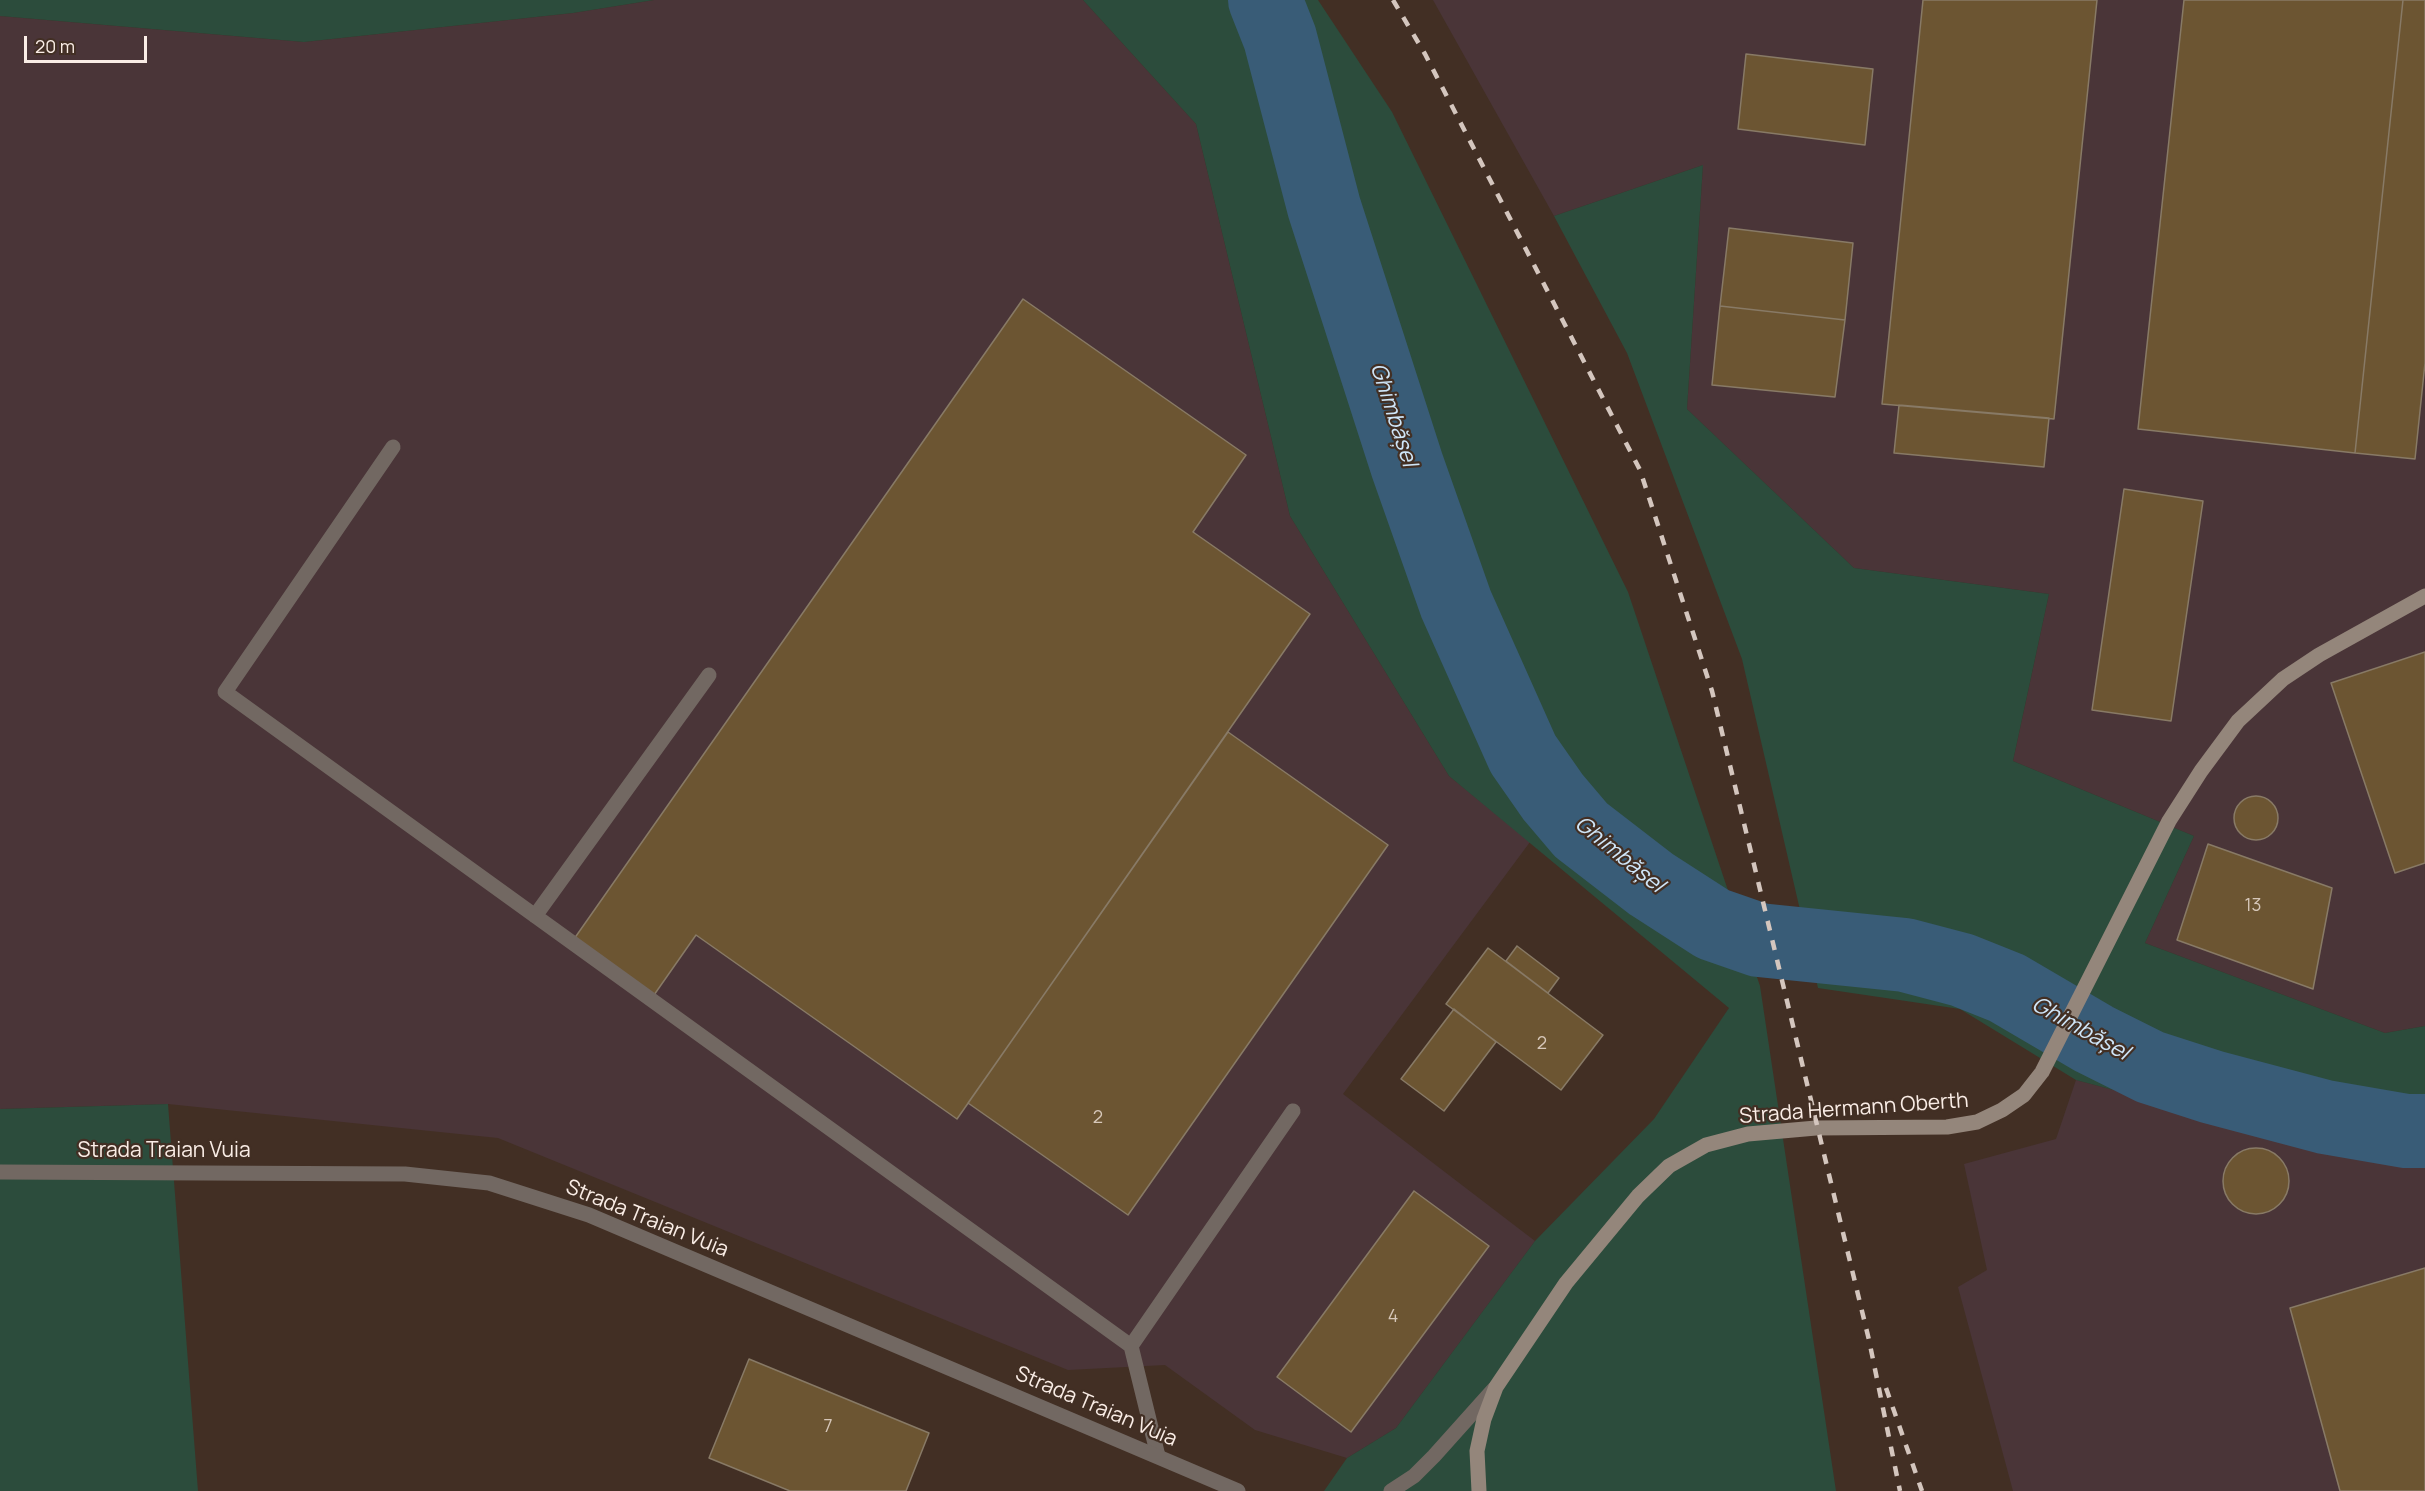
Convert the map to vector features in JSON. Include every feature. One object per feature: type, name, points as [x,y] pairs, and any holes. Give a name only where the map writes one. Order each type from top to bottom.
[{"type":"main road","name":"Strada Hermann Oberth","points":[[1479,1491],[1477,1451],[1484,1419],[1496,1387],[1566,1283],[1638,1196],[1670,1166],[1706,1145],[1748,1134],[1816,1128],[1947,1127],[1977,1122],[2002,1110],[2024,1095],[2042,1072],[2169,822],[2201,771],[2238,721],[2283,679],[2425,596]]},
{"type":"street","points":[[393,447],[225,692],[1131,1346],[1158,1456]]},
{"type":"street","points":[[535,916],[709,675]]},
{"type":"street","points":[[1131,1346],[1293,1111]]},
{"type":"street","name":"Strada Traian Vuia","points":[[0,1172],[405,1174],[489,1183],[589,1215],[1238,1491]]},
{"type":"street","points":[[1391,1491],[1414,1476],[1496,1387]]},
{"type":"shaded area","points":[[654,0],[1083,0],[1196,124],[1290,516],[1449,776],[1530,842],[1343,1094],[1535,1241],[1396,1428],[1347,1458],[1255,1430],[1165,1365],[1068,1370],[498,1138],[168,1104],[0,1109],[0,16],[304,42],[573,13]]},
{"type":"shaded area","points":[[1433,0],[2425,0],[2425,1026],[2385,1033],[2145,943],[2194,836],[2013,761],[2049,594],[1854,568],[1687,409],[1703,165],[1554,216]]},
{"type":"shaded area","points":[[2076,1080],[2384,1161],[2425,1162],[2425,1491],[2013,1491],[1958,1287],[1987,1270],[1964,1164],[2056,1139]]},
{"type":"green space","points":[[0,0],[654,0],[573,13],[304,42],[0,16]]},
{"type":"green space","points":[[1083,0],[1318,0],[1392,112],[1628,592],[1760,986],[1836,1491],[1324,1491],[1347,1458],[1396,1428],[1535,1241],[1654,1119],[1729,1008],[1449,776],[1290,516],[1196,124]]},
{"type":"green space","points":[[1703,165],[1687,409],[1854,568],[2049,594],[2013,761],[2194,836],[2145,943],[2385,1033],[2425,1026],[2425,1162],[2384,1162],[2076,1080],[1960,1009],[1818,988],[1742,659],[1627,353],[1554,216]]},
{"type":"green space","points":[[168,1104],[198,1491],[0,1491],[0,1109]]},
{"type":"building","points":[[1923,0],[2097,0],[2054,419],[1882,404]]},
{"type":"building","points":[[2184,0],[2403,0],[2355,453],[2138,429]]},
{"type":"building","points":[[2403,0],[2425,0],[2425,363],[2415,459],[2355,453]]},
{"type":"building","points":[[1746,54],[1873,69],[1865,145],[1738,129]]},
{"type":"building","points":[[1729,228],[1853,243],[1845,320],[1720,306]]},
{"type":"building","points":[[1023,299],[1246,455],[1193,532],[1310,614],[957,1119],[696,935],[654,995],[574,939]]},
{"type":"building","points":[[1720,306],[1845,320],[1835,397],[1712,385]]},
{"type":"building","points":[[1899,405],[2049,418],[2044,467],[1894,453]]},
{"type":"building","points":[[2124,489],[2203,501],[2171,721],[2092,710]]},
{"type":"building","points":[[2425,652],[2425,863],[2395,873],[2331,683]]},
{"type":"building","points":[[1228,732],[1388,845],[1128,1215],[968,1103]]},
{"type":"building","points":[[2256,796],[2271,803],[2278,818],[2271,833],[2256,840],[2241,833],[2234,818],[2241,803]]},
{"type":"building","points":[[2208,844],[2332,888],[2313,989],[2177,940]]},
{"type":"building","points":[[1517,946],[1559,978],[1548,993],[1506,961]]},
{"type":"building","points":[[1488,948],[1603,1035],[1561,1090],[1446,1004]]},
{"type":"building","points":[[1454,1009],[1496,1042],[1444,1111],[1401,1079]]},
{"type":"building","points":[[2250,1148],[2262,1148],[2274,1153],[2284,1163],[2289,1181],[2287,1194],[2274,1209],[2262,1214],[2250,1214],[2238,1209],[2228,1199],[2223,1187],[2223,1175],[2228,1163],[2238,1153]]},
{"type":"building","points":[[1414,1191],[1489,1246],[1351,1432],[1277,1377]]},
{"type":"building","points":[[2425,1268],[2425,1491],[2340,1491],[2290,1308]]},
{"type":"building","points":[[749,1359],[929,1433],[906,1491],[790,1491],[709,1458]]},
{"type":"waterway","name":"Ghimbășel","points":[[1265,0],[1280,38],[1324,207],[1407,465],[1456,604],[1523,754],[1553,797],[1581,830],[1651,884],[1713,924],[1759,940],[1905,955],[1962,970],[2007,988],[2094,1039],[2150,1067],[2212,1087],[2325,1117],[2406,1131],[2425,1131]]},
{"type":"railway","points":[[1393,0],[1425,54],[1640,470],[1712,691],[1869,1340],[1900,1491]]},
{"type":"railway","points":[[1886,1388],[1922,1491]]}]
